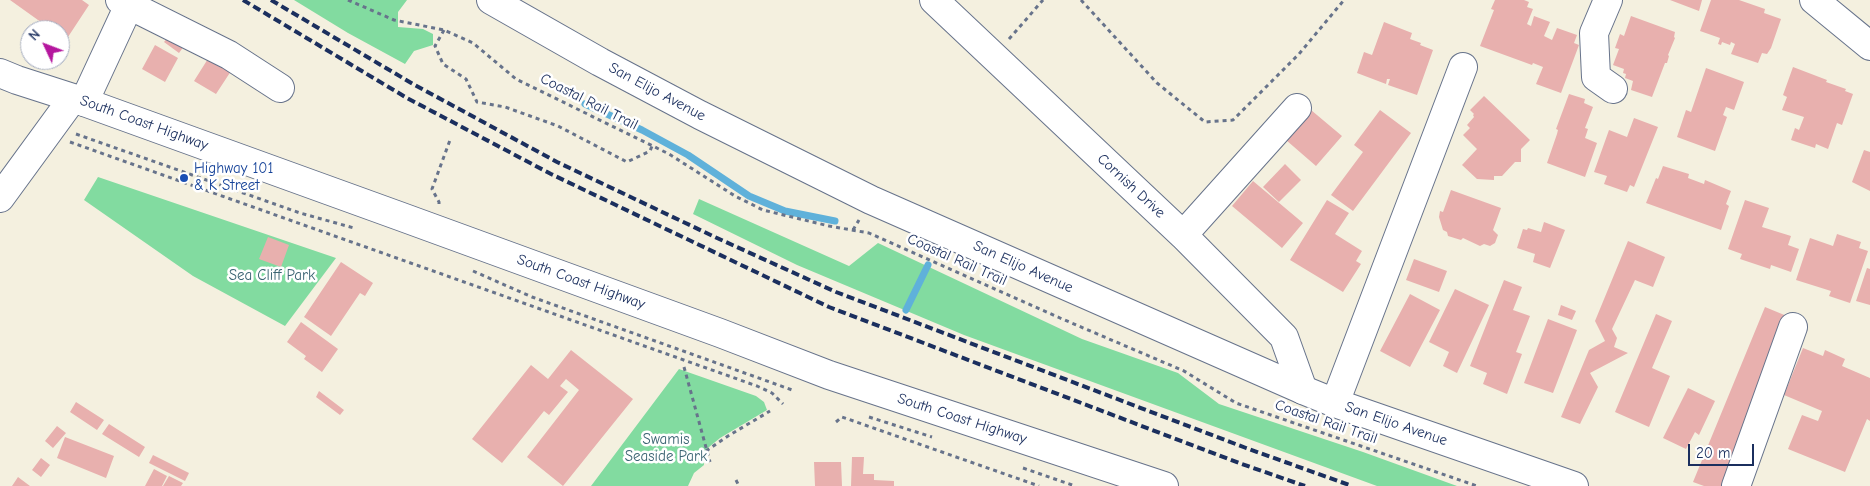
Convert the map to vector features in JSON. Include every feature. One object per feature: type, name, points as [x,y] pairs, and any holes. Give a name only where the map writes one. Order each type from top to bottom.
[{"type":"main road","name":"San Elijo Avenue","points":[[492,0],[600,62],[871,200],[1303,390],[1335,403],[1574,486]]},
{"type":"main road","name":"Cornish Drive","points":[[934,0],[1183,234],[1284,337],[1303,390]]},
{"type":"main road","points":[[1608,0],[1594,33],[1596,76],[1613,90]]},
{"type":"main road","points":[[1814,0],[1870,46]]},
{"type":"main road","points":[[0,198],[54,142],[79,100],[124,2],[229,56],[280,88]]},
{"type":"main road","points":[[1335,403],[1463,66]]},
{"type":"main road","name":"South Coast Highway","points":[[0,73],[702,326],[829,375],[1164,486]]},
{"type":"main road","points":[[1183,234],[1297,108]]},
{"type":"main road","points":[[1736,486],[1793,327]]},
{"type":"path","name":"Coastal Rail Trail","points":[[348,0],[394,20],[444,30],[473,42],[516,78],[669,154],[735,196],[763,210],[829,226],[869,233],[1184,371],[1236,402],[1477,486]]},
{"type":"path","points":[[996,58],[1010,37],[1043,0]]},
{"type":"path","points":[[1081,0],[1157,83],[1205,122],[1233,120],[1299,54],[1344,0]]},
{"type":"path","points":[[444,30],[435,46],[443,64],[466,79],[477,102],[505,107],[558,126],[627,162],[650,151],[652,146]]},
{"type":"path","points":[[359,229],[300,213],[81,134],[56,133],[54,142],[71,142],[757,386],[772,393],[783,404]]},
{"type":"path","points":[[439,202],[432,190],[450,140]]},
{"type":"path","points":[[464,268],[532,297],[803,393]]},
{"type":"path","points":[[684,367],[710,462]]},
{"type":"path","points":[[706,452],[728,436],[770,411]]},
{"type":"path","points":[[836,422],[842,417],[1040,486]]},
{"type":"path","points":[[736,480],[739,486]]},
{"type":"green space","points":[[294,0],[407,0],[398,12],[398,27],[423,29],[433,34],[433,45],[414,51],[405,64],[348,33]]},
{"type":"green space","name":"Sea Cliff Park","points":[[98,177],[336,258],[285,326],[193,276],[84,200]]},
{"type":"green space","points":[[699,199],[849,266],[878,243],[1082,339],[1178,373],[1219,404],[1363,452],[1457,486],[1377,486],[964,335],[797,265],[693,214]]},
{"type":"green space","name":"Swamis Seaside Park","points":[[679,369],[756,396],[764,402],[767,410],[720,438],[703,452],[704,465],[694,473],[688,486],[591,486]]},
{"type":"building","points":[[10,0],[82,0],[89,5],[70,34],[70,20],[38,20]]},
{"type":"building","points":[[1495,0],[1524,0],[1529,2],[1527,7],[1533,9],[1527,24],[1531,26],[1534,16],[1550,22],[1544,36],[1552,40],[1557,28],[1577,35],[1574,43],[1579,45],[1561,93],[1536,84],[1543,67],[1533,63],[1532,65],[1480,46],[1494,10],[1491,9]]},
{"type":"building","points":[[1670,0],[1702,0],[1699,11]]},
{"type":"building","points":[[1711,0],[1739,0],[1765,9],[1764,13],[1781,19],[1771,48],[1767,54],[1762,53],[1758,63],[1731,54],[1735,44],[1731,42],[1730,45],[1722,42],[1721,45],[1718,44],[1720,38],[1700,31]]},
{"type":"building","points":[[1631,16],[1675,32],[1667,63],[1665,63],[1652,97],[1631,90],[1633,81],[1625,78],[1624,69],[1613,65],[1619,49],[1615,48],[1620,34],[1624,36]]},
{"type":"building","points":[[1384,22],[1412,33],[1410,39],[1433,50],[1417,95],[1388,85],[1390,79],[1387,79],[1386,84],[1357,73],[1364,52],[1372,55]]},
{"type":"building","points":[[172,32],[187,42],[179,53],[164,42]]},
{"type":"building","points":[[155,45],[178,58],[165,82],[142,69]]},
{"type":"building","points":[[211,54],[233,68],[216,94],[194,81]]},
{"type":"building","points":[[1793,67],[1827,80],[1826,82],[1846,89],[1845,91],[1853,94],[1842,125],[1837,123],[1828,149],[1816,144],[1815,148],[1791,140],[1795,128],[1799,130],[1804,117],[1782,110],[1787,97],[1783,95]]},
{"type":"building","points":[[1706,68],[1744,82],[1734,110],[1726,107],[1723,115],[1727,117],[1715,151],[1677,137],[1686,110],[1691,112]]},
{"type":"building","points":[[1569,94],[1585,99],[1584,103],[1593,107],[1585,128],[1588,129],[1585,138],[1597,143],[1585,177],[1547,163],[1557,134],[1558,130],[1556,129]]},
{"type":"building","points":[[1484,96],[1530,140],[1521,149],[1521,162],[1515,162],[1502,176],[1494,176],[1494,180],[1477,179],[1462,165],[1477,149],[1463,135],[1470,128],[1467,125],[1474,117],[1470,110]]},
{"type":"building","points":[[1311,110],[1342,136],[1316,166],[1286,140]]},
{"type":"building","points":[[1380,110],[1411,133],[1353,211],[1331,195],[1363,152],[1354,145]]},
{"type":"building","points":[[1634,118],[1658,127],[1634,187],[1630,185],[1627,192],[1604,184],[1607,176],[1594,172],[1609,130],[1627,137]]},
{"type":"building","points":[[1864,150],[1870,152],[1870,191],[1852,182]]},
{"type":"building","points":[[1285,164],[1301,180],[1279,202],[1263,187]]},
{"type":"building","points":[[1663,166],[1689,174],[1688,178],[1704,184],[1705,180],[1731,191],[1726,204],[1729,206],[1721,230],[1646,203]]},
{"type":"building","points":[[1253,181],[1303,223],[1282,248],[1232,206]]},
{"type":"building","points":[[1451,190],[1501,208],[1493,230],[1498,235],[1495,243],[1490,246],[1484,244],[1480,246],[1463,238],[1461,240],[1448,236],[1447,232],[1443,230],[1439,217],[1440,211],[1443,212]]},
{"type":"building","points":[[1327,200],[1349,213],[1335,234],[1362,251],[1356,261],[1361,264],[1343,292],[1290,260]]},
{"type":"building","points":[[1745,200],[1769,208],[1762,227],[1791,236],[1788,245],[1799,249],[1791,272],[1771,265],[1770,269],[1740,259],[1742,254],[1728,249]]},
{"type":"building","points":[[1544,222],[1565,230],[1550,268],[1533,262],[1535,254],[1517,248],[1523,229],[1527,230],[1528,228],[1541,232]]},
{"type":"building","points":[[1837,234],[1861,242],[1859,248],[1868,251],[1850,303],[1829,296],[1831,291],[1796,280],[1810,238],[1833,246]]},
{"type":"building","points":[[268,237],[289,245],[281,267],[259,259]]},
{"type":"building","points":[[1628,241],[1665,257],[1653,287],[1635,280],[1612,329],[1617,338],[1614,347],[1628,353],[1590,373],[1598,387],[1580,424],[1561,417],[1589,350],[1605,341],[1595,321]]},
{"type":"building","points":[[1414,259],[1447,271],[1439,292],[1406,280]]},
{"type":"building","points":[[341,262],[373,283],[365,296],[360,293],[331,336],[304,317]]},
{"type":"building","points":[[1867,268],[1870,269],[1870,305],[1856,301]]},
{"type":"building","points":[[1504,280],[1522,287],[1513,310],[1530,316],[1516,352],[1522,354],[1507,394],[1483,384],[1487,373],[1470,366]]},
{"type":"building","points":[[1455,289],[1489,305],[1457,373],[1443,366],[1449,352],[1429,342]]},
{"type":"building","points":[[1410,294],[1440,310],[1410,367],[1380,351]]},
{"type":"building","points":[[1561,305],[1576,311],[1572,320],[1558,315]]},
{"type":"building","points":[[1765,307],[1794,319],[1726,486],[1704,486],[1693,482]]},
{"type":"building","points":[[1656,314],[1672,321],[1652,368],[1670,376],[1649,427],[1615,412]]},
{"type":"building","points":[[1548,319],[1577,330],[1553,393],[1524,383]]},
{"type":"building","points":[[301,322],[338,349],[322,372],[304,359],[306,356],[287,342]]},
{"type":"building","points":[[1803,348],[1823,356],[1825,350],[1845,359],[1842,366],[1870,378],[1870,421],[1867,419],[1845,472],[1788,449],[1802,415],[1818,421],[1822,411],[1784,395]]},
{"type":"building","points":[[571,350],[633,399],[563,486],[527,457],[579,390],[566,379],[560,386],[568,392],[549,415],[544,411],[502,463],[472,439],[531,365],[548,379]]},
{"type":"building","points":[[1688,388],[1715,401],[1699,435],[1695,432],[1686,449],[1663,438]]},
{"type":"building","points":[[319,391],[344,410],[340,415],[316,397]]},
{"type":"building","points":[[76,402],[104,420],[97,430],[70,412]]},
{"type":"building","points":[[109,424],[145,447],[139,457],[102,434]]},
{"type":"building","points":[[57,426],[66,433],[53,448],[45,441]]},
{"type":"building","points":[[65,437],[114,456],[106,478],[57,458]]},
{"type":"building","points":[[153,455],[189,473],[185,481],[149,463]]},
{"type":"building","points":[[852,457],[864,457],[863,474],[874,474],[874,480],[894,481],[894,486],[851,486]]},
{"type":"building","points":[[41,458],[50,465],[41,477],[32,470]]},
{"type":"building","points":[[814,462],[841,462],[842,486],[815,486]]},
{"type":"building","points":[[154,469],[167,476],[162,486],[145,486]]},
{"type":"building","points":[[169,476],[183,483],[181,486],[163,486]]},
{"type":"building","points":[[18,477],[30,486],[12,486]]},
{"type":"waterway","points":[[585,104],[642,130],[688,155],[749,196],[785,211],[835,221]]},
{"type":"waterway","points":[[906,310],[928,265]]},
{"type":"railway","points":[[243,0],[407,98],[551,174],[829,307],[1239,463],[1305,486]]},
{"type":"railway","points":[[271,0],[413,84],[557,162],[836,292],[1246,448],[1352,486]]},
{"type":"place","name":"Highway 101 & K Street","points":[[184,178]]}]
